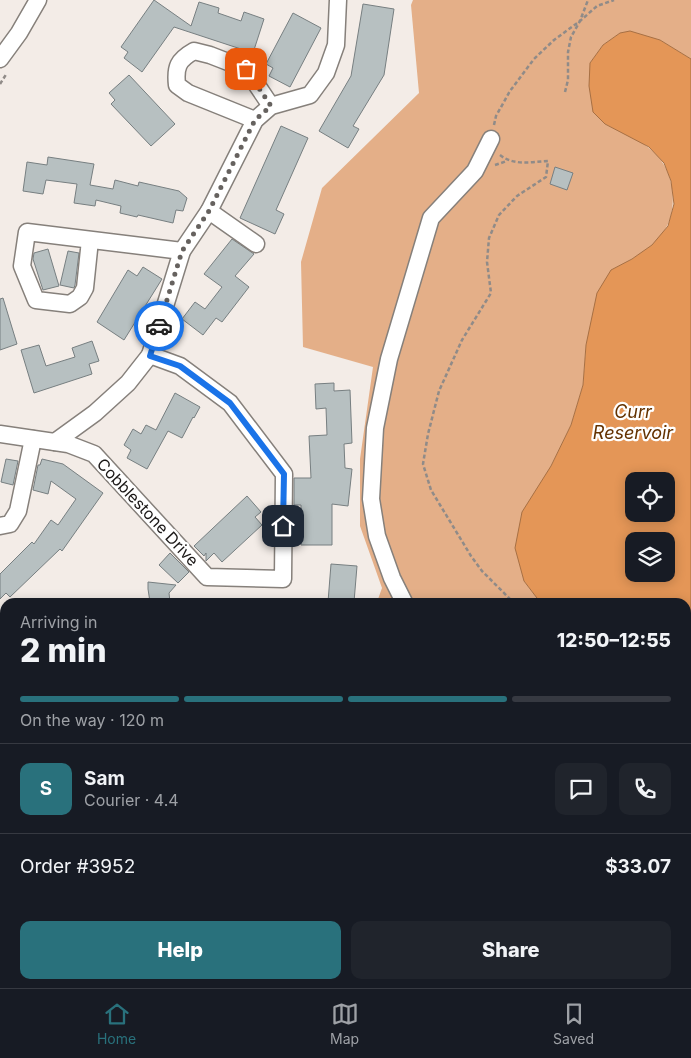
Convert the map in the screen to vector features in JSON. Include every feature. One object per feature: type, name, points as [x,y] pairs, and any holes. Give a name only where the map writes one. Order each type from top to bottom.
[{"type":"street","points":[[0,59],[19,33],[38,0]]},
{"type":"street","points":[[55,442],[95,413],[128,383],[150,356],[182,251],[209,211],[255,120],[271,106],[310,96],[326,73],[336,44],[338,0]]},
{"type":"street","points":[[255,120],[188,92],[177,85],[176,72],[183,58],[194,51],[246,69],[271,106]]},
{"type":"street","points":[[402,598],[392,578],[377,536],[371,500],[375,428],[390,359],[431,218],[475,171],[491,139]]},
{"type":"street","points":[[209,211],[256,244]]},
{"type":"street","points":[[90,240],[86,288],[80,297],[70,304],[36,300],[22,266],[27,232],[182,251]]},
{"type":"street","name":"Cobblestone Drive","points":[[0,434],[68,444],[94,454],[207,577],[283,579],[284,474],[230,403],[180,366],[150,356]]},
{"type":"street","points":[[0,526],[10,524],[18,511],[33,439]]},
{"type":"path","points":[[565,92],[568,80],[568,52],[571,37],[588,0]]},
{"type":"path","points":[[509,598],[470,556],[431,490],[423,464],[428,434],[439,391],[462,340],[491,293],[487,262],[489,238],[499,215],[517,196],[546,177],[548,161],[516,163],[508,161],[500,155],[491,139],[496,116],[510,91],[528,67],[554,40],[597,6],[614,0]]},
{"type":"shaded area","points":[[413,0],[691,0],[691,59],[660,40],[620,33],[603,45],[590,63],[605,124],[639,141],[658,156],[669,176],[673,204],[665,229],[658,239],[649,248],[612,270],[586,345],[583,385],[571,425],[551,466],[524,581],[537,598],[378,598],[382,588],[360,526],[360,459],[373,367],[303,347],[301,262],[322,188],[419,93],[411,5]]},
{"type":"water","name":"Curr Reservoir","points":[[630,31],[660,40],[691,59],[691,598],[537,598],[524,581],[515,548],[522,512],[551,466],[571,425],[583,385],[586,345],[597,293],[611,270],[632,259],[652,245],[668,226],[674,204],[671,181],[664,163],[649,147],[605,124],[593,112],[589,86],[590,63],[603,45],[620,33]]},
{"type":"building","points":[[154,0],[191,26],[199,2],[219,8],[218,13],[241,21],[244,12],[264,19],[253,53],[174,27],[142,72],[124,58],[128,52],[121,47]]},
{"type":"building","points":[[363,4],[394,9],[384,75],[353,126],[359,129],[348,148],[319,131],[351,76]]},
{"type":"building","points":[[293,13],[321,28],[290,87],[269,76],[273,68],[266,64]]},
{"type":"building","points":[[129,75],[175,124],[151,146],[111,104],[115,100],[109,93]]},
{"type":"building","points":[[281,126],[308,138],[276,210],[284,214],[275,234],[240,218]]},
{"type":"building","points":[[48,157],[94,164],[90,185],[113,189],[115,180],[138,186],[139,182],[179,191],[187,198],[183,211],[176,210],[173,223],[120,213],[121,206],[96,200],[95,206],[74,203],[77,184],[46,180],[43,194],[23,191],[27,162],[47,165]]},
{"type":"building","points":[[555,167],[573,173],[567,190],[550,184]]},
{"type":"building","points":[[232,239],[254,254],[235,276],[249,287],[222,322],[216,318],[203,335],[182,319],[195,302],[205,309],[222,287],[204,274]]},
{"type":"building","points":[[48,249],[59,286],[43,290],[33,259],[34,253]]},
{"type":"building","points":[[68,251],[79,253],[74,288],[60,285]]},
{"type":"building","points":[[143,267],[162,279],[124,340],[97,322],[128,270],[137,276]]},
{"type":"building","points":[[3,298],[17,344],[0,350],[0,299]]},
{"type":"building","points":[[92,341],[99,361],[89,364],[92,374],[34,393],[21,350],[39,345],[46,366],[75,357],[72,348]]},
{"type":"building","points":[[334,383],[334,391],[350,390],[352,443],[344,444],[345,468],[352,469],[348,506],[332,504],[332,545],[301,545],[301,505],[294,505],[294,478],[311,478],[309,436],[327,435],[326,408],[316,409],[315,384]]},
{"type":"building","points":[[175,393],[200,407],[182,438],[168,431],[147,469],[127,458],[131,450],[124,445],[133,429],[141,434],[146,425],[156,430]]},
{"type":"building","points":[[6,459],[18,461],[13,485],[1,482]]},
{"type":"building","points":[[42,459],[63,464],[103,493],[62,551],[60,549],[10,597],[6,593],[0,598],[0,574],[32,542],[34,544],[51,520],[58,525],[76,499],[51,481],[48,494],[33,490],[38,465],[40,465]]},
{"type":"building","points":[[247,496],[261,512],[255,517],[262,525],[222,562],[214,553],[206,561],[206,553],[204,556],[194,546]]},
{"type":"building","points":[[170,553],[189,572],[178,583],[159,565]]},
{"type":"building","points":[[331,564],[357,566],[354,598],[328,598]]},
{"type":"building","points":[[148,582],[176,585],[169,593],[170,598],[149,598]]},
{"type":"way so far","points":[[159,326],[182,251],[209,211],[255,120],[271,106],[246,69]]},
{"type":"route","points":[[159,326],[150,356],[180,366],[230,403],[284,474],[283,526]]}]
